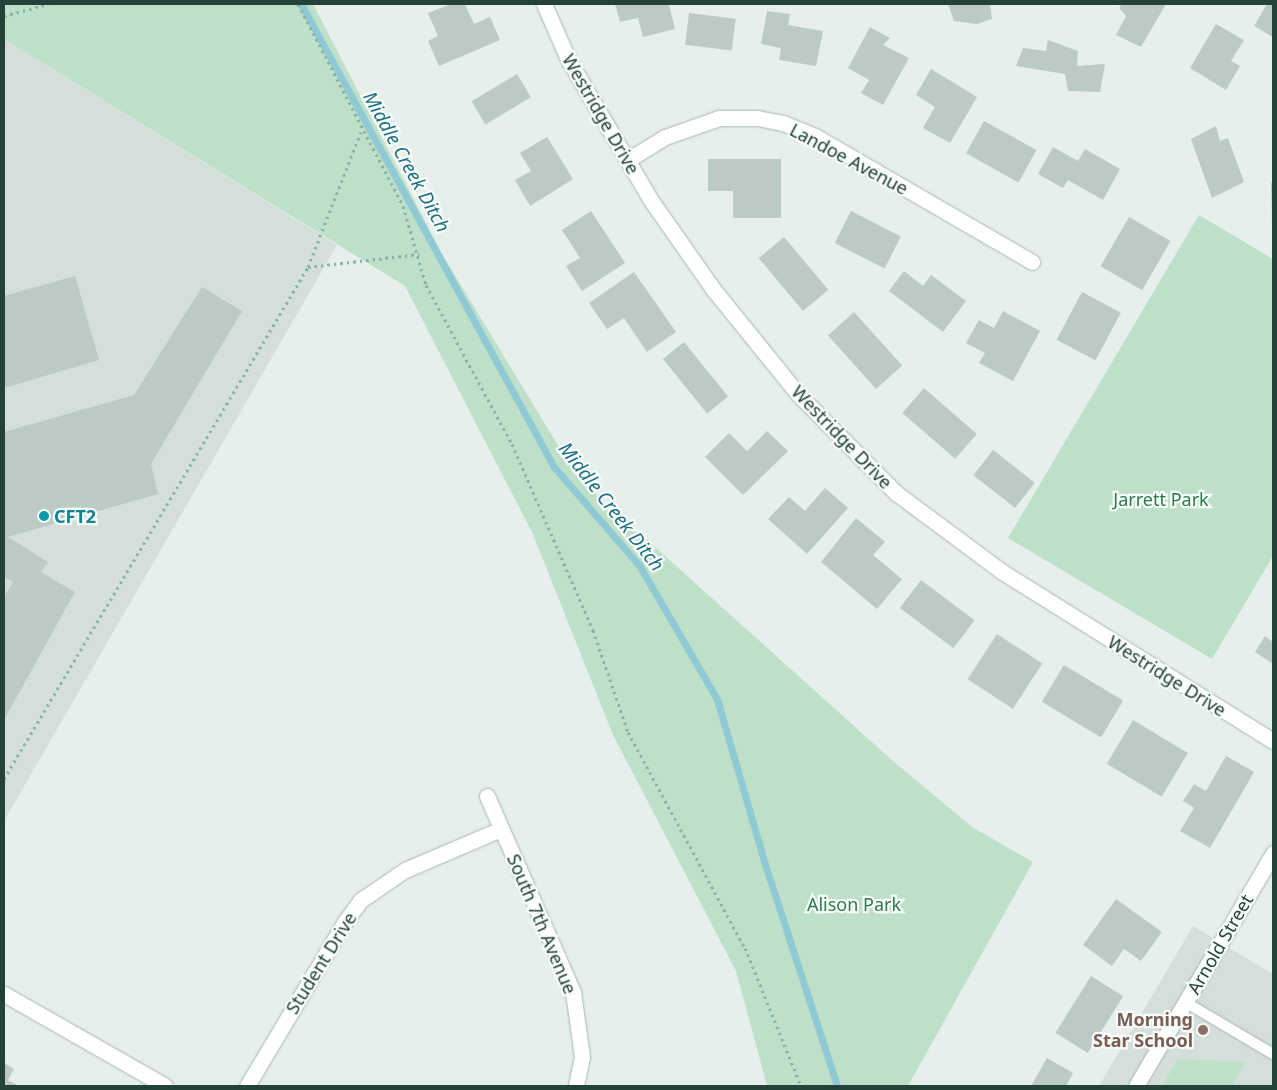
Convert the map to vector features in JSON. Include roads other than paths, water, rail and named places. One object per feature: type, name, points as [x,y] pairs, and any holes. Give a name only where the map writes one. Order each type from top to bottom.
[{"type":"street","name":"Westridge Drive","points":[[544,4],[568,59],[629,159],[650,199],[713,290],[798,394],[896,493],[1001,571],[1273,741]]},
{"type":"street","name":"Landoe Avenue","points":[[629,159],[665,138],[719,118],[757,118],[783,123],[815,136],[1032,262]]},
{"type":"street","name":"South 7th Avenue","points":[[487,796],[573,992],[582,1057],[576,1086]]},
{"type":"street","name":"Student Drive","points":[[247,1086],[344,922],[361,900],[405,870],[501,828]]},
{"type":"street","name":"Arnold Street","points":[[1136,1086],[1273,853]]},
{"type":"street","points":[[4,994],[165,1086]]},
{"type":"lane","points":[[1185,1002],[1273,1054]]},
{"type":"waterway","name":"Middle Creek Ditch","points":[[301,4],[554,467],[639,565],[717,699],[764,861],[837,1086]]},
{"type":"place","name":"CFT2","points":[[44,516]]},
{"type":"place","name":"Morning Star School","points":[[1203,1030]]},
{"type":"park label","name":"Jarrett Park","points":[[1161,499]]},
{"type":"park label","name":"Alison Park","points":[[854,904]]}]
